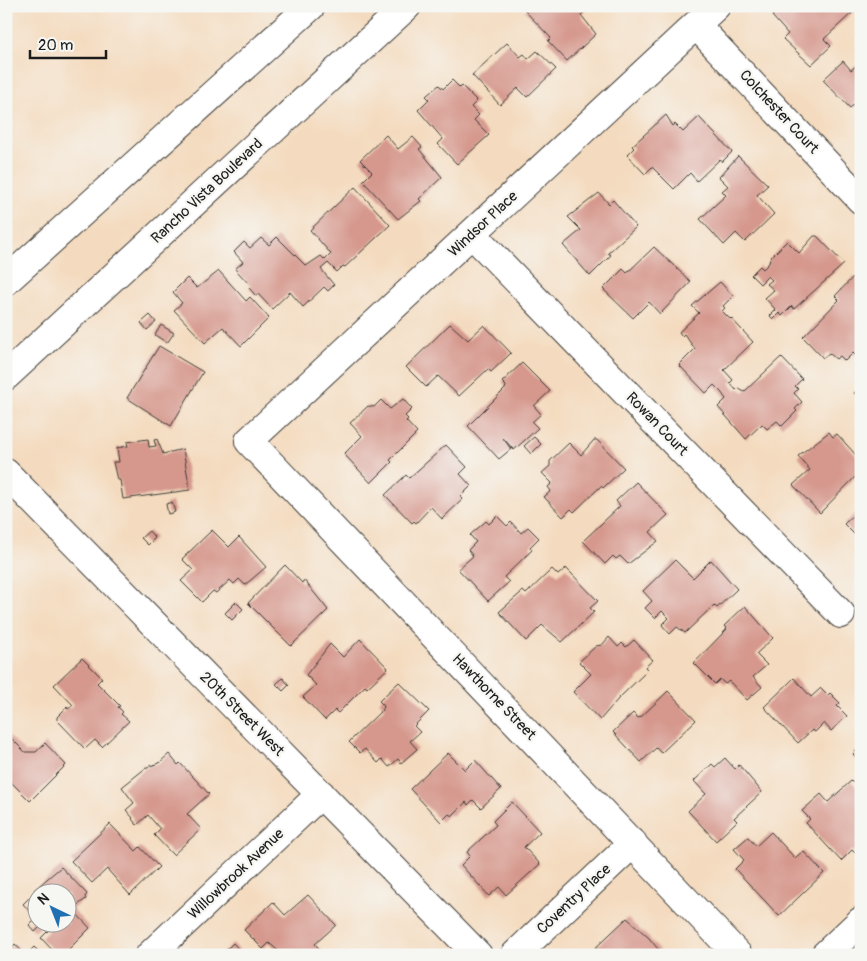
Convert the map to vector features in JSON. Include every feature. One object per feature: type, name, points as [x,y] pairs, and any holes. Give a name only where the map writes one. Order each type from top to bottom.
[{"type":"street","points":[[6,281],[311,6]]},
{"type":"street","name":"Rancho Vista Boulevard","points":[[6,376],[407,6]]},
{"type":"street","name":"Windsor Place","points":[[249,441],[716,6]]},
{"type":"street","name":"Colchester Court","points":[[696,25],[861,200]]},
{"type":"street","name":"Rowan Court","points":[[472,234],[841,614]]},
{"type":"street","name":"Hawthorne Street","points":[[249,441],[738,955]]},
{"type":"street","name":"20th Street West","points":[[6,474],[478,955]]},
{"type":"street","name":"Willowbrook Avenue","points":[[150,955],[321,794]]},
{"type":"street","name":"Coventry Place","points":[[515,955],[633,843]]},
{"type":"street","points":[[825,955],[861,921]]},
{"type":"building","points":[[530,6],[590,6],[581,15],[596,34],[567,61],[548,41],[551,38],[525,11]]},
{"type":"building","points":[[783,6],[850,6],[854,11],[824,39],[831,46],[811,65],[783,39],[788,34],[772,16]]},
{"type":"building","points":[[507,43],[520,57],[524,54],[528,59],[537,51],[556,69],[527,97],[518,88],[500,105],[472,75]]},
{"type":"building","points":[[843,61],[851,70],[856,66],[861,70],[861,101],[859,100],[850,108],[823,80]]},
{"type":"building","points":[[452,80],[460,88],[462,86],[477,101],[471,107],[479,115],[474,120],[489,135],[457,164],[438,144],[443,139],[418,110],[429,99],[426,96],[439,85],[443,89]]},
{"type":"building","points":[[666,115],[673,126],[675,124],[683,132],[699,117],[732,152],[722,162],[720,159],[697,181],[690,173],[674,189],[652,167],[645,174],[627,155],[634,148],[632,146]]},
{"type":"building","points":[[386,135],[398,149],[413,137],[422,147],[419,149],[442,177],[419,199],[421,201],[398,219],[363,181],[372,172],[360,160]]},
{"type":"building","points":[[738,156],[768,185],[757,195],[774,214],[745,242],[736,233],[724,245],[700,219],[726,195],[722,191],[728,186],[719,177]]},
{"type":"building","points":[[355,187],[390,225],[345,267],[343,266],[337,272],[328,263],[321,269],[334,285],[328,291],[324,287],[303,307],[290,292],[272,309],[258,294],[256,296],[249,288],[251,286],[235,269],[243,262],[234,252],[244,242],[250,248],[261,238],[269,245],[277,237],[306,266],[321,256],[325,260],[331,254],[310,230]]},
{"type":"building","points":[[599,193],[609,204],[613,200],[636,227],[608,253],[611,255],[590,276],[563,245],[581,230],[568,217]]},
{"type":"building","points":[[814,236],[817,236],[844,264],[794,309],[792,306],[782,316],[779,313],[773,319],[770,316],[776,310],[765,298],[774,290],[767,284],[772,280],[768,276],[760,284],[751,275],[760,266],[763,269],[769,263],[770,258],[787,241],[799,253]]},
{"type":"building","points":[[654,247],[691,282],[660,314],[649,302],[633,318],[603,289],[623,269],[627,273]]},
{"type":"building","points":[[219,271],[246,301],[250,297],[269,318],[241,346],[223,327],[205,343],[174,310],[182,303],[173,292],[187,278],[197,288]]},
{"type":"building","points":[[854,276],[861,283],[861,350],[855,355],[853,353],[845,361],[840,356],[836,359],[829,353],[823,358],[803,337],[839,300],[835,296]]},
{"type":"building","points":[[720,282],[733,296],[723,306],[725,308],[722,311],[753,342],[724,370],[733,380],[730,383],[736,390],[738,388],[744,392],[781,357],[802,379],[795,386],[798,389],[794,393],[802,402],[795,409],[797,411],[782,426],[777,421],[767,429],[762,424],[746,439],[718,407],[726,399],[721,392],[714,385],[706,393],[679,365],[695,349],[684,334],[682,336],[679,332],[699,313],[692,306]]},
{"type":"building","points":[[150,315],[156,322],[147,330],[141,323]]},
{"type":"building","points":[[450,324],[468,340],[484,325],[511,353],[491,372],[488,369],[459,396],[438,376],[426,387],[406,367]]},
{"type":"building","points":[[161,325],[174,333],[167,343],[155,335]]},
{"type":"building","points":[[159,346],[203,372],[171,426],[127,398]]},
{"type":"building","points":[[522,363],[550,391],[534,406],[541,414],[532,422],[538,428],[514,450],[503,438],[511,449],[499,459],[468,426],[505,389],[506,386],[502,382]]},
{"type":"building","points":[[861,386],[861,400],[854,393]]},
{"type":"building","points":[[403,399],[412,409],[405,416],[408,419],[406,421],[417,433],[390,460],[392,462],[371,483],[344,454],[362,436],[350,423],[368,406],[374,407],[381,400],[390,409]]},
{"type":"building","points":[[829,432],[833,437],[837,434],[855,454],[861,462],[861,471],[820,513],[793,485],[810,470],[798,456]]},
{"type":"building","points":[[534,437],[541,444],[531,454],[524,446]]},
{"type":"building","points":[[148,439],[149,447],[156,446],[154,440],[157,439],[163,454],[183,449],[190,490],[123,499],[120,480],[117,480],[113,462],[119,462],[117,448],[128,446],[127,442]]},
{"type":"building","points":[[594,440],[597,440],[624,468],[603,488],[601,486],[574,512],[571,509],[563,517],[544,497],[551,491],[548,487],[552,483],[542,473],[550,466],[550,461],[569,443],[581,455]]},
{"type":"building","points":[[446,445],[467,467],[460,474],[471,486],[460,497],[463,499],[442,519],[431,507],[416,523],[414,521],[412,523],[385,495],[406,475],[409,478]]},
{"type":"building","points":[[636,482],[668,515],[650,532],[658,541],[628,564],[620,556],[616,559],[613,556],[605,564],[583,541],[620,506],[616,501]]},
{"type":"building","points":[[172,502],[175,512],[168,514],[166,504]]},
{"type":"building","points":[[861,508],[861,541],[844,524]]},
{"type":"building","points":[[497,516],[507,526],[511,522],[521,533],[528,527],[539,538],[530,547],[532,550],[504,577],[509,582],[488,601],[458,569],[473,556],[468,550],[476,542],[470,535],[486,521],[489,524]]},
{"type":"building","points":[[212,530],[229,547],[239,537],[266,567],[245,585],[239,579],[234,584],[230,580],[216,593],[213,591],[202,602],[181,581],[193,570],[182,559]]},
{"type":"building","points":[[149,531],[155,538],[148,545],[141,538]]},
{"type":"building","points":[[675,560],[693,578],[711,560],[737,589],[717,608],[714,605],[685,633],[677,627],[670,634],[662,625],[669,618],[662,611],[655,618],[645,608],[652,601],[643,591]]},
{"type":"building","points":[[285,565],[302,583],[304,580],[328,610],[291,646],[248,603]]},
{"type":"building","points":[[566,568],[598,601],[590,608],[594,612],[562,642],[542,625],[526,641],[499,612],[523,591],[526,594],[552,569],[558,575]]},
{"type":"building","points":[[236,602],[243,609],[232,620],[225,613]]},
{"type":"building","points":[[745,606],[773,638],[756,654],[767,665],[753,677],[762,687],[747,700],[729,681],[725,684],[720,679],[715,684],[694,663],[727,629],[724,626]]},
{"type":"building","points":[[609,637],[618,647],[622,643],[626,647],[634,640],[653,660],[645,667],[648,670],[619,698],[600,720],[573,692],[591,674],[579,662],[596,646],[602,645]]},
{"type":"building","points":[[360,639],[388,668],[367,688],[365,686],[338,713],[335,710],[325,720],[303,697],[316,685],[306,675],[330,644],[343,657]]},
{"type":"building","points":[[82,658],[102,678],[97,683],[120,706],[118,707],[123,712],[121,714],[129,721],[102,747],[95,740],[85,749],[57,720],[57,717],[67,707],[68,709],[73,705],[54,685]]},
{"type":"building","points":[[283,678],[289,685],[283,691],[276,684]]},
{"type":"building","points":[[794,678],[811,697],[821,688],[828,695],[830,693],[840,703],[837,706],[847,716],[831,731],[824,723],[815,732],[812,730],[798,743],[764,707]]},
{"type":"building","points":[[399,682],[429,711],[414,726],[420,732],[410,741],[417,749],[401,763],[398,759],[389,767],[382,759],[378,763],[365,749],[360,753],[349,742],[383,709],[384,706],[379,701]]},
{"type":"building","points":[[668,691],[696,720],[661,753],[656,748],[641,762],[613,732],[633,713],[638,718],[641,717]]},
{"type":"building","points":[[6,733],[25,752],[36,752],[45,743],[66,765],[30,801],[6,777]]},
{"type":"building","points":[[861,746],[861,763],[853,754]]},
{"type":"building","points":[[448,753],[465,770],[475,760],[501,789],[481,808],[473,800],[468,805],[466,802],[452,816],[449,814],[441,822],[410,789]]},
{"type":"building","points":[[169,754],[209,794],[187,814],[201,829],[173,855],[154,835],[160,829],[148,815],[137,825],[132,819],[126,810],[134,803],[122,787],[147,767],[159,763]]},
{"type":"building","points":[[725,758],[735,769],[739,765],[762,792],[734,818],[737,821],[716,841],[688,811],[706,794],[694,781],[712,764],[715,767]]},
{"type":"building","points":[[851,781],[861,791],[861,847],[855,853],[852,850],[841,861],[806,823],[810,819],[802,811],[821,794],[828,802]]},
{"type":"building","points":[[512,802],[540,832],[524,847],[540,864],[506,895],[499,887],[489,896],[461,865],[470,856],[467,852],[496,825],[493,821]]},
{"type":"building","points":[[110,824],[136,851],[140,847],[159,867],[130,895],[107,869],[92,883],[71,861]]},
{"type":"building","points":[[771,832],[795,858],[803,851],[824,873],[779,916],[735,869],[744,860],[734,849],[748,837],[756,846]]},
{"type":"building","points":[[61,867],[77,884],[41,884]]},
{"type":"building","points":[[78,885],[87,894],[86,899],[78,905]]},
{"type":"building","points":[[308,895],[336,925],[315,944],[325,955],[283,955],[269,943],[263,949],[244,930],[273,902],[285,915]]},
{"type":"building","points":[[28,899],[28,909],[23,904]]},
{"type":"building","points":[[78,915],[90,928],[63,955],[57,955],[41,938],[45,934],[78,934]]},
{"type":"building","points":[[627,918],[649,938],[663,955],[594,955],[591,952]]},
{"type":"building","points":[[6,943],[11,948],[15,944],[25,955],[6,955]]},
{"type":"building","points":[[233,943],[242,953],[245,951],[249,955],[221,955]]},
{"type":"building","points":[[34,947],[42,955],[26,955]]}]
